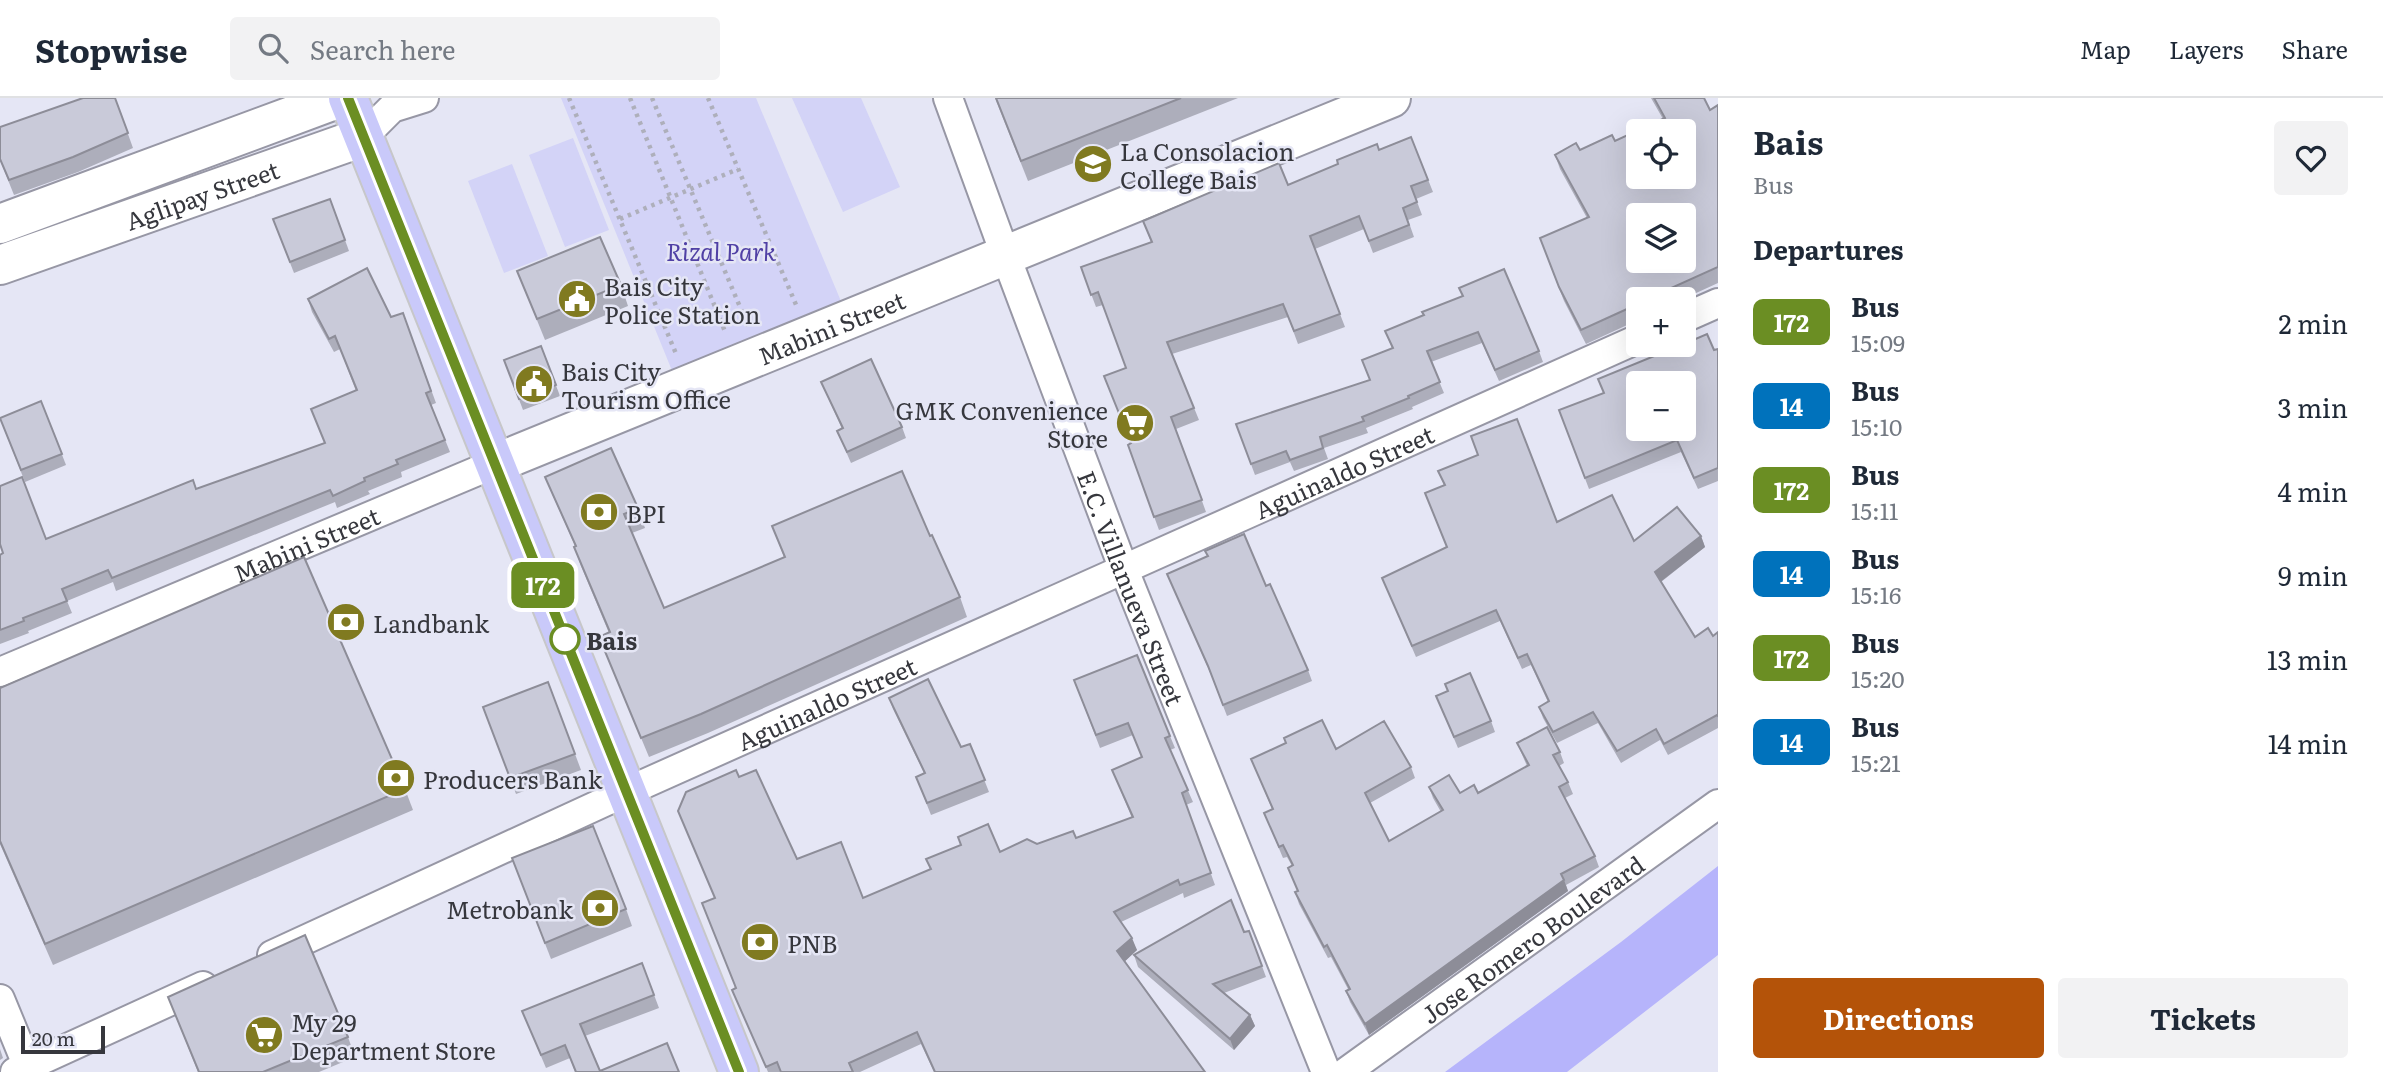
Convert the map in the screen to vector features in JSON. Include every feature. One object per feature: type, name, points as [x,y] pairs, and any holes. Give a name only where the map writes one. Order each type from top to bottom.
[{"type":"highway","points":[[348,98],[739,1072]]},
{"type":"street","name":"Aglipay Street","points":[[0,224],[340,98]]},
{"type":"street","points":[[356,98],[392,108]]},
{"type":"street","name":"Aglipay Street","points":[[0,265],[363,137],[392,108],[424,98]]},
{"type":"street","name":"E.C. Villanueva Street","points":[[948,98],[1124,570],[1326,1072]]},
{"type":"street","name":"Mabini Street","points":[[0,672],[494,464],[1391,98]]},
{"type":"street","points":[[1696,313],[1718,303]]},
{"type":"street","name":"Aguinaldo Street","points":[[24,1070],[626,792],[1626,344]]},
{"type":"street","name":"Jose Romero Boulevard","points":[[1346,1072],[1718,804]]},
{"type":"street","points":[[0,999],[24,1070]]},
{"type":"path","points":[[569,98],[689,384]]},
{"type":"path","points":[[630,98],[670,197],[749,360]]},
{"type":"path","points":[[652,98],[690,190],[749,360]]},
{"type":"path","points":[[708,98],[809,335]]},
{"type":"path","points":[[620,219],[738,169]]},
{"type":"green space","name":"Rizal Park","points":[[561,98],[756,98],[843,306],[675,378]]},
{"type":"green space","points":[[792,98],[861,98],[900,187],[843,212]]},
{"type":"green space","points":[[573,138],[609,230],[565,247],[529,155]]},
{"type":"green space","points":[[512,164],[548,256],[504,273],[468,181]]},
{"type":"water","points":[[1718,866],[1718,955],[1567,1072],[1445,1072],[1621,942]]},
{"type":"building","points":[[83,98],[115,98],[128,133],[73,157],[9,180],[0,159],[0,127]]},
{"type":"building","points":[[996,98],[1181,98],[1021,161]]},
{"type":"building","points":[[1654,98],[1704,98],[1710,110],[1718,105],[1718,267],[1674,287],[1626,287],[1626,309],[1581,330],[1559,287],[1540,238],[1589,217],[1555,155],[1576,143],[1580,150],[1612,135],[1615,141],[1626,136],[1626,189],[1696,189],[1696,119],[1663,119],[1665,118]]},
{"type":"building","points":[[1411,137],[1428,180],[1411,186],[1417,202],[1403,208],[1409,225],[1369,241],[1359,216],[1310,236],[1340,314],[1294,331],[1283,304],[1167,342],[1194,408],[1171,417],[1202,500],[1154,517],[1128,445],[1131,443],[1104,376],[1126,368],[1098,292],[1091,295],[1081,267],[1152,242],[1143,221],[1279,163],[1288,185],[1338,164],[1337,160],[1377,144],[1379,150]]},
{"type":"building","points":[[330,199],[345,240],[290,262],[273,219]]},
{"type":"building","points":[[600,237],[621,285],[537,319],[517,271]]},
{"type":"building","points":[[367,268],[391,317],[403,313],[431,391],[426,393],[445,440],[396,460],[398,464],[364,478],[365,481],[333,496],[330,490],[112,578],[108,570],[62,589],[67,601],[0,630],[0,555],[3,553],[0,544],[0,486],[22,477],[46,539],[193,480],[196,489],[325,443],[311,409],[357,390],[335,336],[329,339],[308,299]]},
{"type":"building","points":[[1504,269],[1539,351],[1495,370],[1478,332],[1427,351],[1440,382],[1362,417],[1364,421],[1320,437],[1323,448],[1290,460],[1286,451],[1251,464],[1236,424],[1370,380],[1362,360],[1393,348],[1385,331],[1424,315],[1422,312],[1463,296],[1459,288]]},
{"type":"building","points":[[1707,334],[1714,350],[1718,349],[1718,468],[1694,478],[1677,441],[1696,441],[1696,371],[1626,371],[1626,441],[1675,441],[1585,478],[1559,410],[1604,393],[1598,379],[1652,357],[1696,357],[1696,339]]},
{"type":"building","name":"Bais City Tourism Office","points":[[541,346],[556,385],[519,399],[504,360]]},
{"type":"building","points":[[871,359],[902,427],[847,452],[837,431],[843,428],[821,382]]},
{"type":"building","points":[[41,401],[62,454],[21,470],[0,418]]},
{"type":"building","points":[[1517,419],[1557,522],[1612,495],[1634,541],[1677,507],[1701,536],[1655,572],[1695,637],[1708,628],[1713,636],[1718,632],[1718,716],[1664,744],[1656,729],[1617,751],[1593,712],[1553,732],[1539,707],[1549,701],[1527,654],[1518,658],[1496,610],[1412,646],[1382,578],[1447,547],[1425,493],[1445,485],[1438,471],[1478,455],[1471,436]]},
{"type":"building","points":[[611,448],[638,508],[624,514],[664,608],[785,557],[772,526],[902,471],[960,597],[701,714],[641,738],[599,637],[610,632],[545,477]]},
{"type":"building","points":[[1244,534],[1266,586],[1270,584],[1308,670],[1223,705],[1167,574],[1208,556],[1205,551]]},
{"type":"building","points":[[304,557],[405,789],[45,944],[0,841],[0,688]]},
{"type":"building","points":[[1137,655],[1170,736],[1165,738],[1188,790],[1182,793],[1211,873],[1180,885],[1178,880],[1114,912],[1132,938],[1117,951],[1205,1072],[935,1072],[917,1032],[849,1063],[853,1072],[781,1072],[777,1062],[766,1067],[732,990],[736,988],[702,903],[715,898],[678,811],[686,792],[736,770],[739,777],[756,770],[797,859],[841,842],[863,898],[931,869],[926,859],[961,845],[958,837],[988,824],[1000,852],[1027,839],[1037,844],[1073,831],[1076,838],[1133,817],[1112,770],[1142,757],[1128,723],[1096,735],[1074,680]]},
{"type":"building","points":[[1470,673],[1491,721],[1454,737],[1436,696],[1448,691],[1445,684]]},
{"type":"building","points":[[928,679],[961,747],[970,744],[985,780],[927,803],[916,777],[925,773],[889,698]]},
{"type":"building","points":[[548,682],[575,754],[510,778],[483,707]]},
{"type":"building","points":[[1322,720],[1336,749],[1384,721],[1411,767],[1365,793],[1389,841],[1443,810],[1429,787],[1449,775],[1460,793],[1474,785],[1478,793],[1529,765],[1517,743],[1547,727],[1560,752],[1553,755],[1568,782],[1559,787],[1595,856],[1561,874],[1564,880],[1365,1024],[1346,991],[1350,989],[1327,945],[1324,947],[1295,892],[1298,891],[1288,868],[1293,865],[1283,845],[1279,847],[1264,813],[1273,809],[1251,759],[1286,743],[1284,738]]},
{"type":"building","points":[[593,826],[626,909],[545,943],[512,858]]},
{"type":"building","points":[[1231,900],[1244,932],[1249,931],[1262,966],[1213,984],[1250,1015],[1230,1039],[1134,955]]},
{"type":"building","name":"My 29 Department Store","points":[[305,935],[348,1037],[263,1072],[199,1072],[168,997]]},
{"type":"building","points":[[642,963],[654,995],[580,1024],[600,1071],[667,1043],[679,1072],[576,1072],[565,1045],[541,1055],[522,1011]]},
{"type":"bus line","name":"172","points":[[348,98],[739,1072]]},
{"type":"place","name":"La Consolacion College Bais","points":[[1093,164]]},
{"type":"place","name":"Bais City Police Station","points":[[577,299]]},
{"type":"place","name":"Bais City Tourism Office","points":[[534,384]]},
{"type":"place","name":"GMK Convenience Store","points":[[1135,423]]},
{"type":"place","name":"BPI","points":[[599,512]]},
{"type":"place","name":"Landbank","points":[[346,622]]},
{"type":"place","name":"Bais","points":[[565,639]]},
{"type":"place","name":"Producers Bank","points":[[396,778]]},
{"type":"place","name":"Metrobank","points":[[600,908]]},
{"type":"place","name":"PNB","points":[[760,942]]},
{"type":"place","name":"My 29 Department Store","points":[[264,1035]]}]
